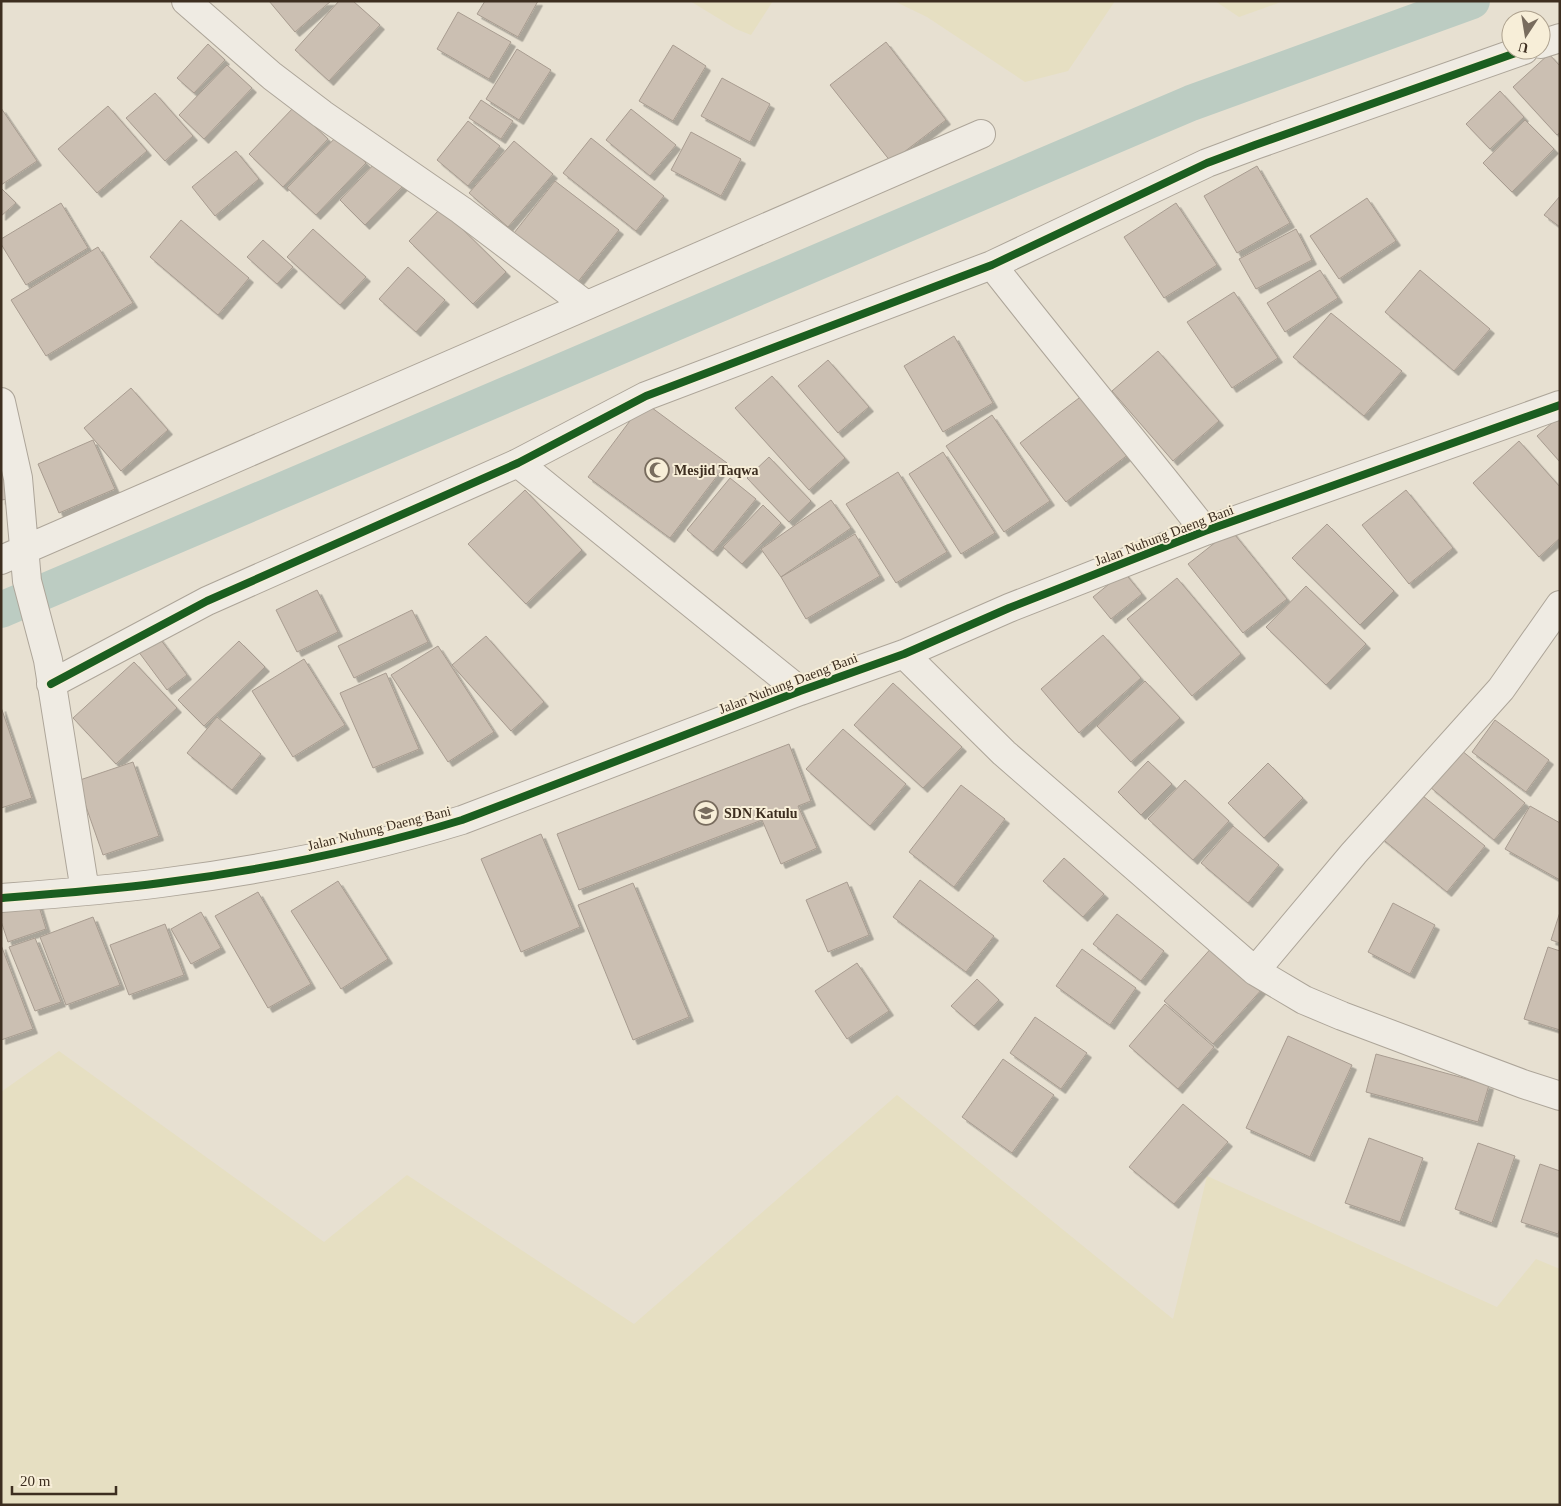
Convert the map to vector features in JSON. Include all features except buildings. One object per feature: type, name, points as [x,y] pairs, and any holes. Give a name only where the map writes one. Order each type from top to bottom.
[{"type":"street","points":[[186,1],[272,76],[322,114],[461,210],[586,305]]},
{"type":"street","points":[[49,672],[518,463],[646,396],[992,265],[1207,163],[1501,58]]},
{"type":"street","points":[[13,555],[981,134]]},
{"type":"street","points":[[992,265],[1059,352],[1124,429],[1205,532]]},
{"type":"street","points":[[1,402],[18,478],[13,555],[27,581],[49,672],[85,891]]},
{"type":"street","name":"Jalan Nuhung Daeng Bani","points":[[1,898],[160,883],[261,867],[344,852],[462,820],[800,691],[904,654],[1009,608],[1205,532],[1560,405]]},
{"type":"street","points":[[518,463],[800,691]]},
{"type":"street","points":[[1254,971],[1354,853],[1501,688],[1560,606]]},
{"type":"street","points":[[904,654],[1004,753],[1254,971],[1304,1000],[1326,1009],[1523,1084],[1560,1096]]},
{"type":"shaded area","points":[[690,1],[773,1],[751,35],[736,29]]},
{"type":"shaded area","points":[[894,1],[1115,1],[1068,71],[1025,82],[927,17]]},
{"type":"shaded area","points":[[1215,1],[1284,1],[1239,17]]},
{"type":"shaded area","points":[[59,1051],[324,1242],[407,1175],[634,1324],[897,1095],[1173,1319],[1207,1176],[1497,1307],[1536,1259],[1560,1269],[1560,1505],[1,1505],[1,1092]]},
{"type":"waterway","points":[[1,610],[1191,103],[1472,1]]},
{"type":"cycle path","points":[[51,684],[207,601],[518,463],[646,396],[992,265],[1207,163],[1501,58]]},
{"type":"cycle path","points":[[1,898],[121,888],[237,872],[351,850],[462,820],[800,691],[904,654],[1009,608],[1205,531],[1560,405]]},
{"type":"place","name":"Mesjid Taqwa","points":[[657,470]]},
{"type":"place","name":"SDN Katulu","points":[[706,813]]}]
